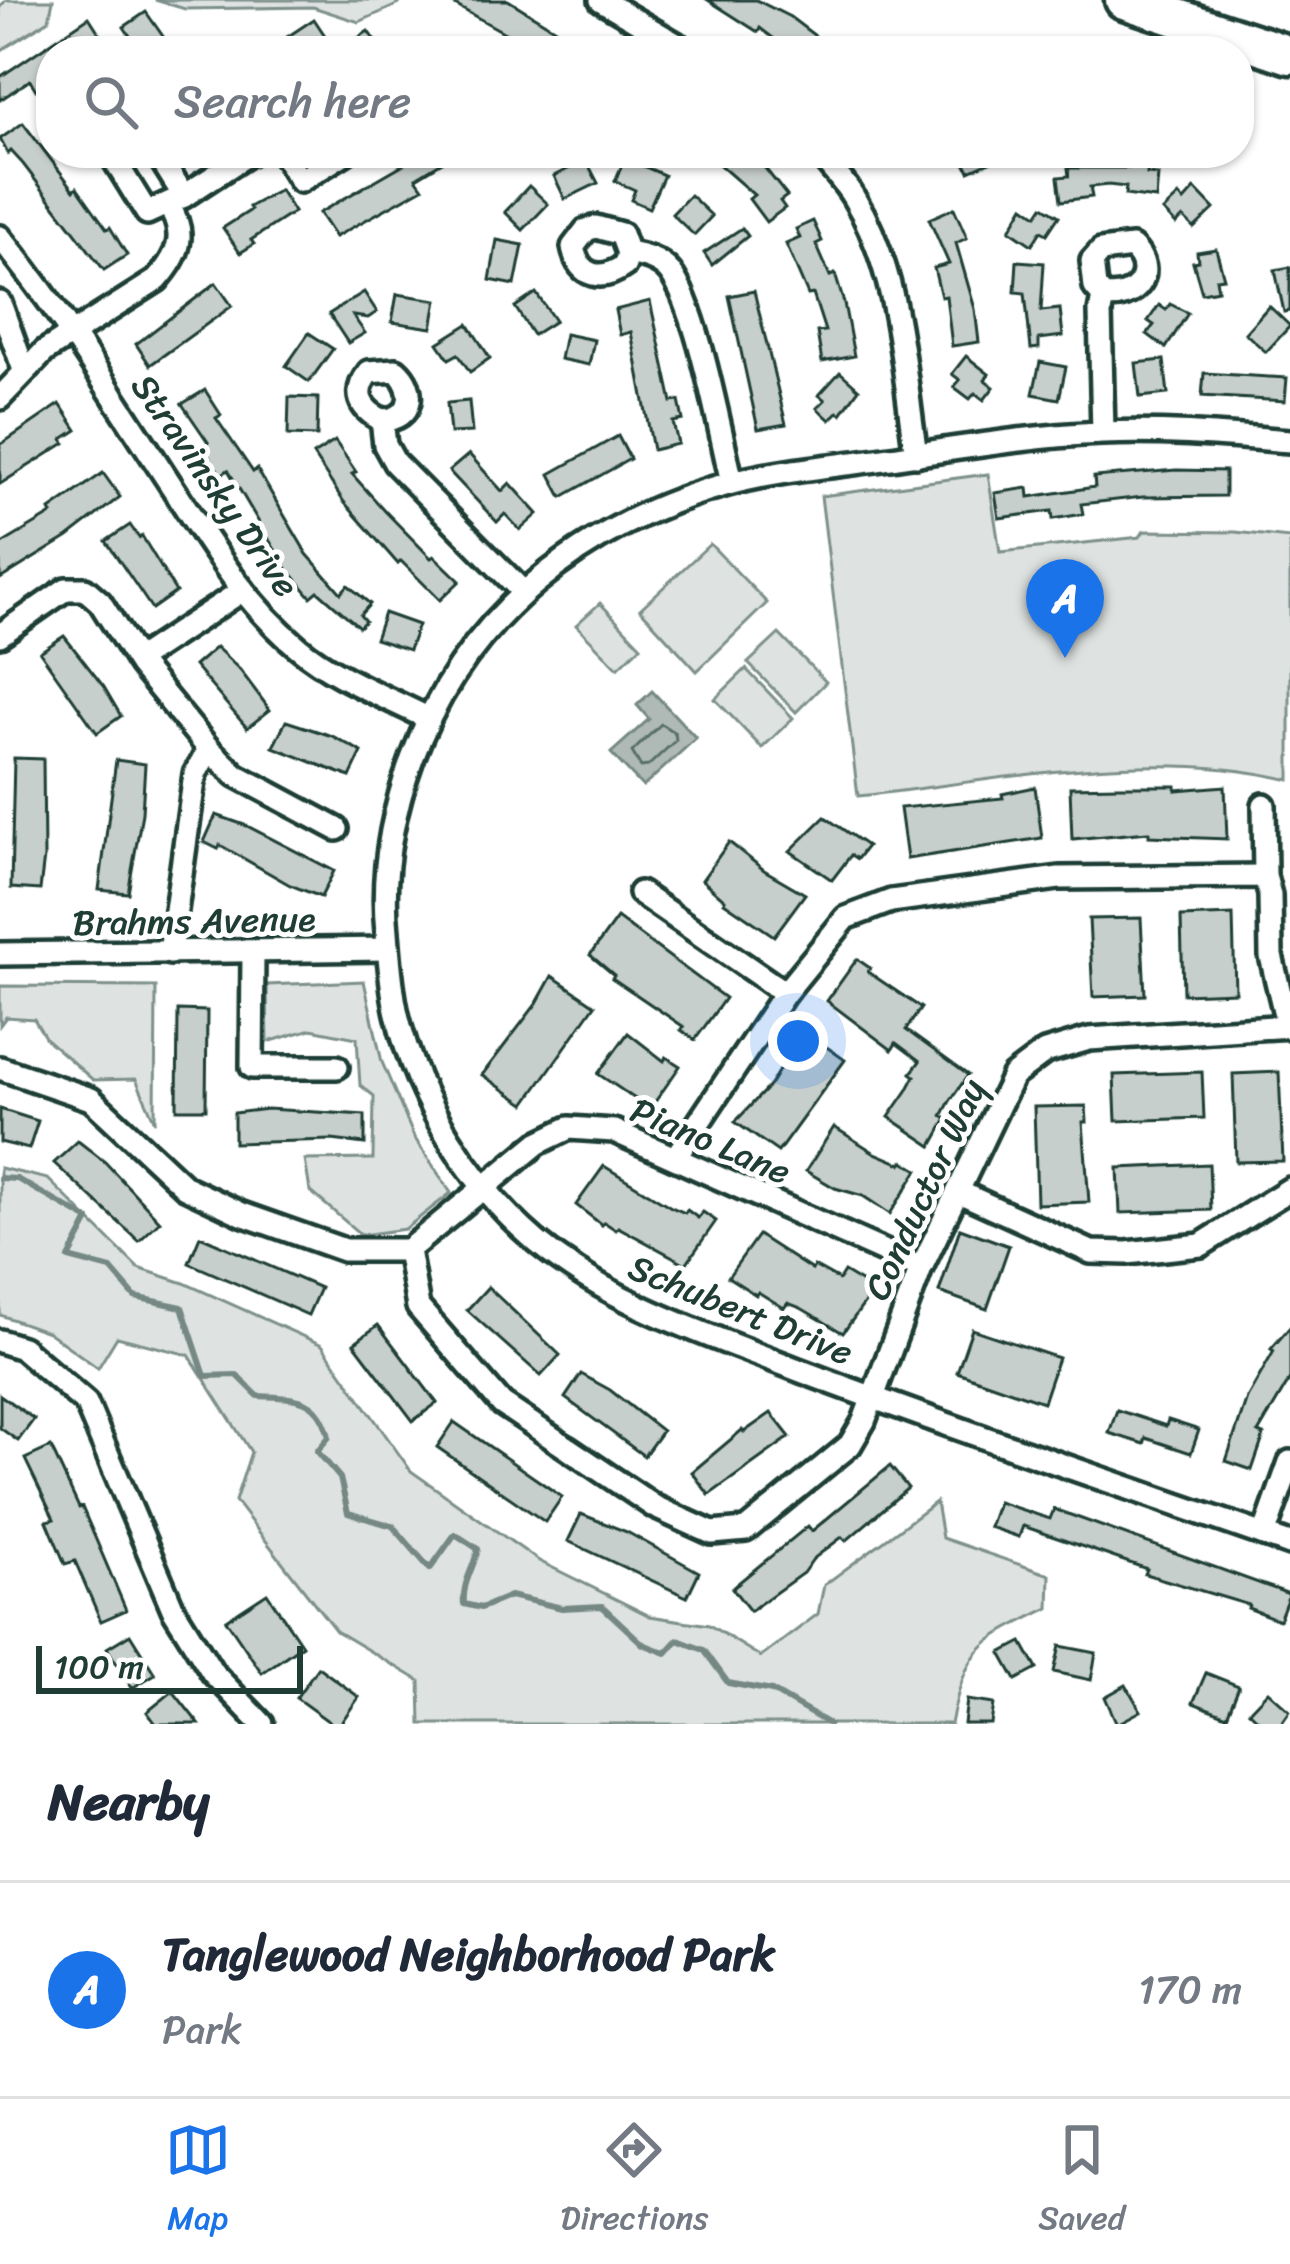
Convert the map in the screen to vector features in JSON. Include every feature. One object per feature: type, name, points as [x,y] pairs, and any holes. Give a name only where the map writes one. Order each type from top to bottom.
[{"type":"highway","points":[[1124,0],[1239,36]]},
{"type":"highway","points":[[1167,0],[1252,36]]},
{"type":"highway","points":[[1254,37],[1290,52]]},
{"type":"highway","points":[[1254,41],[1290,52]]},
{"type":"street","points":[[601,0],[662,36]]},
{"type":"street","points":[[119,168],[147,213],[176,201],[227,168]]},
{"type":"street","points":[[0,398],[45,351],[157,280],[169,267],[180,223],[163,168]]},
{"type":"street","points":[[292,168],[300,181],[321,168]]},
{"type":"street","points":[[831,168],[854,198],[881,260],[893,301],[916,454]]},
{"type":"street","name":"Stravinsky Drive","points":[[0,237],[73,336],[243,590],[298,647],[326,668],[427,718]]},
{"type":"street","points":[[628,254],[652,258],[668,270],[686,301],[732,482]]},
{"type":"street","points":[[1103,296],[1103,433]]},
{"type":"street","points":[[0,303],[24,370]]},
{"type":"street","points":[[382,420],[385,445],[395,463],[523,592]]},
{"type":"street","name":"Schubert Drive","points":[[1290,441],[1103,433],[916,454],[732,482],[617,524],[523,592],[472,647],[427,718],[401,790],[388,850],[385,913],[397,1016],[420,1082],[445,1132],[485,1190],[536,1240],[626,1302],[870,1397],[1290,1544]]},
{"type":"street","points":[[0,635],[66,589],[86,589],[100,602],[137,660],[236,775],[337,829]]},
{"type":"street","points":[[137,660],[243,590]]},
{"type":"street","points":[[170,953],[195,774],[209,748]]},
{"type":"street","points":[[1264,805],[1271,956],[1289,1027]]},
{"type":"street","points":[[675,1158],[785,993],[847,917],[891,901],[1059,878],[1265,876]]},
{"type":"street","points":[[640,892],[785,993]]},
{"type":"street","name":"Brahms Avenue","points":[[0,954],[388,950]]},
{"type":"street","points":[[253,954],[252,1067],[338,1067]]},
{"type":"street","name":"Conductor Way","points":[[408,1250],[418,1307],[502,1404],[655,1507],[712,1533],[746,1530],[850,1445],[864,1421],[920,1268],[1013,1076],[1045,1052],[1089,1039],[1289,1027]]},
{"type":"street","points":[[0,1069],[91,1099],[185,1186],[242,1214],[344,1250],[408,1250]]},
{"type":"street","name":"Piano Lane","points":[[408,1250],[538,1143],[569,1129],[614,1131],[920,1268]]},
{"type":"street","points":[[959,1192],[1091,1252],[1127,1253],[1201,1245],[1290,1189]]},
{"type":"street","points":[[0,1341],[22,1348],[86,1403],[173,1609],[213,1673],[262,1724]]},
{"type":"street","points":[[1264,1535],[1290,1462]]},
{"type":"shaded area","points":[[6,0],[53,0],[49,20],[0,51],[0,7]]},
{"type":"shaded area","points":[[155,0],[397,0],[399,4],[359,22],[313,7],[185,9]]},
{"type":"shaded area","points":[[988,474],[1000,552],[1140,537],[1144,531],[1290,538],[1290,780],[1238,770],[1129,766],[858,796],[821,496]]},
{"type":"shaded area","points":[[710,544],[767,603],[697,671],[640,609]]},
{"type":"shaded area","points":[[600,603],[641,646],[618,668],[576,625]]},
{"type":"shaded area","points":[[779,634],[826,682],[796,712],[748,663]]},
{"type":"shaded area","points":[[746,669],[793,718],[762,748],[715,699]]},
{"type":"shaded area","points":[[364,981],[382,1062],[414,1137],[451,1193],[405,1229],[361,1235],[310,1191],[305,1160],[373,1159],[374,1096],[360,1085],[357,1038],[311,1029],[268,1042],[267,985]]},
{"type":"shaded area","points":[[0,986],[156,987],[155,1122],[136,1079],[93,1080],[46,1039],[34,1019],[6,1017],[0,1025]]},
{"type":"shaded area","points":[[0,1168],[48,1179],[138,1268],[184,1283],[322,1345],[411,1471],[539,1561],[650,1616],[709,1625],[761,1657],[818,1614],[824,1585],[936,1502],[942,1538],[1050,1575],[1049,1608],[980,1649],[963,1677],[951,1724],[421,1724],[420,1681],[336,1631],[235,1501],[251,1452],[189,1355],[117,1337],[98,1368],[48,1332],[0,1315]]},
{"type":"water","points":[[652,691],[696,738],[643,787],[611,753],[649,719],[637,705]]},
{"type":"building","points":[[446,0],[508,0],[567,36],[510,36]]},
{"type":"building","points":[[708,0],[756,0],[815,36],[770,36],[760,28],[758,32]]},
{"type":"building","points":[[146,12],[163,36],[130,36],[124,27]]},
{"type":"building","points":[[89,17],[101,36],[61,36]]},
{"type":"building","points":[[314,19],[325,36],[288,36]]},
{"type":"building","points":[[36,53],[36,90],[30,80],[0,100],[0,77]]},
{"type":"building","points":[[23,123],[36,140],[36,168],[57,168],[110,227],[127,255],[104,270],[0,139]]},
{"type":"building","points":[[397,168],[432,168],[416,178],[423,188],[335,237],[319,213]]},
{"type":"building","points":[[570,168],[590,168],[598,183],[565,199],[554,176]]},
{"type":"building","points":[[621,168],[648,168],[664,175],[649,208],[631,200],[635,190],[615,181]]},
{"type":"building","points":[[723,168],[765,168],[787,196],[780,201],[785,208],[766,222],[749,199],[754,195]]},
{"type":"building","points":[[1068,168],[1148,168],[1147,174],[1158,175],[1156,199],[1125,195],[1126,187],[1108,185],[1090,187],[1092,197],[1061,201],[1058,177],[1069,176]]},
{"type":"building","points":[[529,186],[548,204],[523,230],[505,212]]},
{"type":"building","points":[[1195,189],[1214,209],[1194,228],[1183,217],[1176,224],[1163,211],[1179,196],[1184,201]]},
{"type":"building","points":[[280,190],[294,212],[251,240],[254,244],[240,253],[223,228]]},
{"type":"building","points":[[690,195],[712,216],[694,235],[672,214]]},
{"type":"building","points":[[1024,206],[1037,215],[1043,206],[1059,216],[1032,245],[1010,230]]},
{"type":"building","points":[[954,208],[967,238],[956,243],[979,342],[952,346],[946,296],[941,297],[934,268],[949,264],[929,219]]},
{"type":"building","points":[[813,221],[822,241],[816,244],[830,276],[835,274],[844,303],[854,356],[822,362],[817,332],[825,331],[813,294],[808,295],[786,244],[800,238],[796,229]]},
{"type":"building","points":[[742,228],[748,236],[712,265],[704,253]]},
{"type":"building","points":[[497,240],[523,245],[515,285],[490,280]]},
{"type":"building","points":[[1216,249],[1224,278],[1216,279],[1218,290],[1202,293],[1193,262],[1198,261],[1197,252]]},
{"type":"building","points":[[1017,261],[1044,263],[1041,311],[1060,309],[1063,336],[1039,339],[1039,348],[1031,349],[1025,293],[1015,292]]},
{"type":"building","points":[[1290,267],[1290,311],[1284,312],[1275,270]]},
{"type":"building","points":[[216,283],[232,306],[150,365],[136,344]]},
{"type":"building","points":[[754,291],[786,424],[758,429],[729,296]]},
{"type":"building","points":[[364,292],[377,312],[368,318],[353,316],[365,333],[348,343],[329,314]]},
{"type":"building","points":[[536,293],[555,321],[533,335],[515,307]]},
{"type":"building","points":[[397,294],[437,300],[432,328],[392,322]]},
{"type":"building","points":[[650,301],[672,402],[679,401],[683,420],[673,422],[678,444],[653,450],[631,332],[620,335],[615,310]]},
{"type":"building","points":[[1170,304],[1188,313],[1166,348],[1147,334],[1154,325],[1148,321],[1159,305],[1166,310]]},
{"type":"building","points":[[1269,306],[1290,326],[1266,352],[1245,333]]},
{"type":"building","points":[[468,324],[490,358],[470,372],[458,354],[449,359],[438,343]]},
{"type":"building","points":[[309,333],[333,349],[309,382],[286,366]]},
{"type":"building","points":[[565,334],[594,340],[589,365],[560,359]]},
{"type":"building","points":[[966,356],[989,374],[985,380],[994,387],[984,400],[975,393],[970,399],[954,387],[960,380],[952,374]]},
{"type":"building","points":[[1164,360],[1168,394],[1140,397],[1136,363]]},
{"type":"building","points":[[1040,362],[1066,367],[1059,399],[1033,394]]},
{"type":"building","points":[[840,372],[859,389],[841,414],[830,420],[817,408],[825,400],[819,395]]},
{"type":"building","points":[[1204,373],[1287,378],[1285,401],[1202,396]]},
{"type":"building","points":[[205,390],[221,415],[216,418],[253,472],[257,469],[307,554],[341,593],[348,585],[370,604],[360,615],[365,621],[359,627],[318,591],[311,597],[284,565],[228,470],[221,475],[202,446],[208,442],[182,404]]},
{"type":"building","points":[[289,397],[318,398],[317,436],[288,435]]},
{"type":"building","points":[[469,401],[472,432],[450,433],[447,403]]},
{"type":"building","points":[[60,404],[77,430],[63,439],[65,443],[0,484],[0,445]]},
{"type":"building","points":[[618,436],[630,459],[562,497],[550,474]]},
{"type":"building","points":[[335,441],[356,472],[352,474],[385,511],[460,581],[440,600],[401,561],[398,564],[344,502],[313,455]]},
{"type":"building","points":[[469,454],[502,491],[510,483],[538,514],[520,530],[505,514],[497,522],[449,471]]},
{"type":"building","points":[[1225,471],[1225,496],[1143,497],[1081,504],[1083,514],[1053,519],[1052,511],[999,518],[995,493],[1028,488],[1029,497],[1095,487],[1094,477]]},
{"type":"building","points":[[103,473],[120,497],[68,537],[0,579],[0,545],[52,514],[50,510]]},
{"type":"building","points":[[130,525],[142,536],[176,592],[152,609],[106,541]]},
{"type":"building","points":[[384,613],[418,625],[409,650],[375,639]]},
{"type":"building","points":[[64,636],[121,716],[97,733],[40,652]]},
{"type":"building","points":[[216,647],[270,710],[247,728],[194,666]]},
{"type":"building","points":[[286,721],[362,752],[350,777],[273,747]]},
{"type":"building","points":[[14,758],[43,759],[40,890],[11,888]]},
{"type":"building","points":[[116,760],[145,764],[128,893],[99,890]]},
{"type":"building","points":[[1176,786],[1176,790],[1225,786],[1227,839],[1149,836],[1149,832],[1072,839],[1070,787]]},
{"type":"building","points":[[1035,787],[1042,838],[907,859],[900,808],[1003,798],[1002,794]]},
{"type":"building","points":[[216,815],[334,871],[321,897],[220,845],[218,849],[204,842]]},
{"type":"building","points":[[825,817],[867,846],[857,859],[851,855],[832,880],[790,851]]},
{"type":"building","points":[[729,842],[805,894],[774,936],[724,902],[702,880]]},
{"type":"building","points":[[1233,915],[1235,992],[1183,994],[1181,917]]},
{"type":"building","points":[[617,918],[725,998],[695,1040],[681,1030],[684,1027],[612,978],[590,955]]},
{"type":"building","points":[[1141,918],[1145,995],[1093,997],[1089,919]]},
{"type":"building","points":[[857,959],[870,968],[868,972],[921,1008],[906,1030],[968,1075],[942,1116],[947,1119],[932,1146],[889,1117],[920,1061],[896,1043],[892,1050],[827,1001]]},
{"type":"building","points":[[552,976],[595,1005],[525,1104],[482,1075]]},
{"type":"building","points":[[178,1010],[207,1011],[206,1109],[177,1109]]},
{"type":"building","points":[[803,1030],[845,1060],[778,1152],[735,1122],[770,1085]]},
{"type":"building","points":[[628,1033],[664,1061],[666,1057],[680,1066],[650,1109],[598,1074]]},
{"type":"building","points":[[1202,1072],[1204,1118],[1116,1121],[1114,1075]]},
{"type":"building","points":[[1279,1072],[1283,1161],[1236,1162],[1233,1074]]},
{"type":"building","points":[[1086,1106],[1089,1202],[1037,1204],[1034,1107]]},
{"type":"building","points":[[0,1109],[38,1121],[29,1149],[0,1142]]},
{"type":"building","points":[[267,1109],[365,1115],[365,1144],[332,1140],[234,1143],[234,1113]]},
{"type":"building","points":[[834,1127],[875,1153],[918,1170],[890,1214],[863,1196],[835,1188],[806,1171]]},
{"type":"building","points":[[78,1141],[105,1162],[160,1221],[139,1241],[54,1163]]},
{"type":"building","points":[[1209,1164],[1211,1210],[1120,1213],[1118,1168]]},
{"type":"building","points":[[604,1166],[671,1207],[698,1218],[703,1212],[716,1221],[686,1264],[618,1227],[602,1225],[576,1205]]},
{"type":"building","points":[[960,1228],[1009,1246],[987,1309],[939,1292]]},
{"type":"building","points":[[758,1235],[812,1270],[814,1266],[839,1280],[844,1272],[874,1290],[843,1333],[801,1308],[788,1303],[784,1308],[728,1277]]},
{"type":"building","points":[[200,1236],[320,1288],[308,1315],[189,1263]]},
{"type":"building","points":[[488,1287],[560,1355],[541,1376],[467,1310]]},
{"type":"building","points":[[378,1325],[437,1403],[413,1421],[354,1343]]},
{"type":"building","points":[[1290,1327],[1290,1379],[1258,1433],[1264,1435],[1252,1470],[1226,1461],[1247,1398],[1271,1349]]},
{"type":"building","points":[[972,1329],[1058,1358],[1043,1402],[957,1372]]},
{"type":"building","points":[[581,1374],[610,1390],[662,1431],[644,1456],[565,1398]]},
{"type":"building","points":[[0,1395],[34,1419],[18,1441],[0,1428]]},
{"type":"building","points":[[1117,1410],[1166,1426],[1168,1420],[1199,1430],[1191,1453],[1146,1438],[1144,1444],[1109,1433]]},
{"type":"building","points":[[771,1413],[790,1437],[709,1495],[692,1472],[742,1430]]},
{"type":"building","points":[[454,1422],[562,1497],[545,1522],[437,1447]]},
{"type":"building","points":[[51,1447],[126,1610],[101,1621],[75,1561],[65,1564],[47,1521],[54,1519],[25,1459]]},
{"type":"building","points":[[890,1466],[908,1488],[846,1541],[842,1537],[803,1573],[750,1611],[732,1588],[808,1526],[812,1531]]},
{"type":"building","points":[[998,1502],[1050,1519],[1054,1509],[1289,1594],[1279,1620],[1249,1605],[1145,1574],[1147,1569],[1023,1526],[1019,1537],[989,1527]]},
{"type":"building","points":[[581,1514],[627,1532],[699,1572],[687,1597],[568,1541]]},
{"type":"building","points":[[267,1593],[302,1645],[262,1673],[226,1620]]},
{"type":"building","points":[[130,1634],[155,1674],[132,1688],[107,1648]]},
{"type":"building","points":[[1022,1642],[1037,1669],[1016,1680],[1001,1653]]},
{"type":"building","points":[[1060,1646],[1096,1653],[1091,1680],[1054,1672]]},
{"type":"building","points":[[318,1667],[359,1697],[340,1724],[332,1724],[296,1698]]},
{"type":"building","points":[[1206,1673],[1239,1686],[1227,1716],[1193,1703]]},
{"type":"building","points":[[1126,1685],[1141,1711],[1117,1724],[1105,1697]]},
{"type":"building","points":[[173,1691],[199,1724],[156,1724],[147,1712]]},
{"type":"building","points":[[1268,1691],[1290,1711],[1281,1724],[1263,1724],[1249,1711]]},
{"type":"building","points":[[967,1700],[994,1704],[991,1724],[964,1724]]},
{"type":"waterway","points":[[0,1178],[17,1179],[89,1220],[69,1258],[111,1269],[135,1297],[182,1307],[205,1376],[237,1375],[258,1396],[294,1399],[312,1406],[329,1437],[317,1451],[340,1478],[348,1513],[393,1526],[430,1569],[455,1534],[478,1549],[464,1604],[481,1608],[510,1596],[562,1608],[602,1606],[643,1644],[666,1653],[678,1640],[704,1650],[728,1683],[772,1691],[829,1724]]},
{"type":"place","name":"Tanglewood Neighborhood Park","points":[[1065,658]]}]
